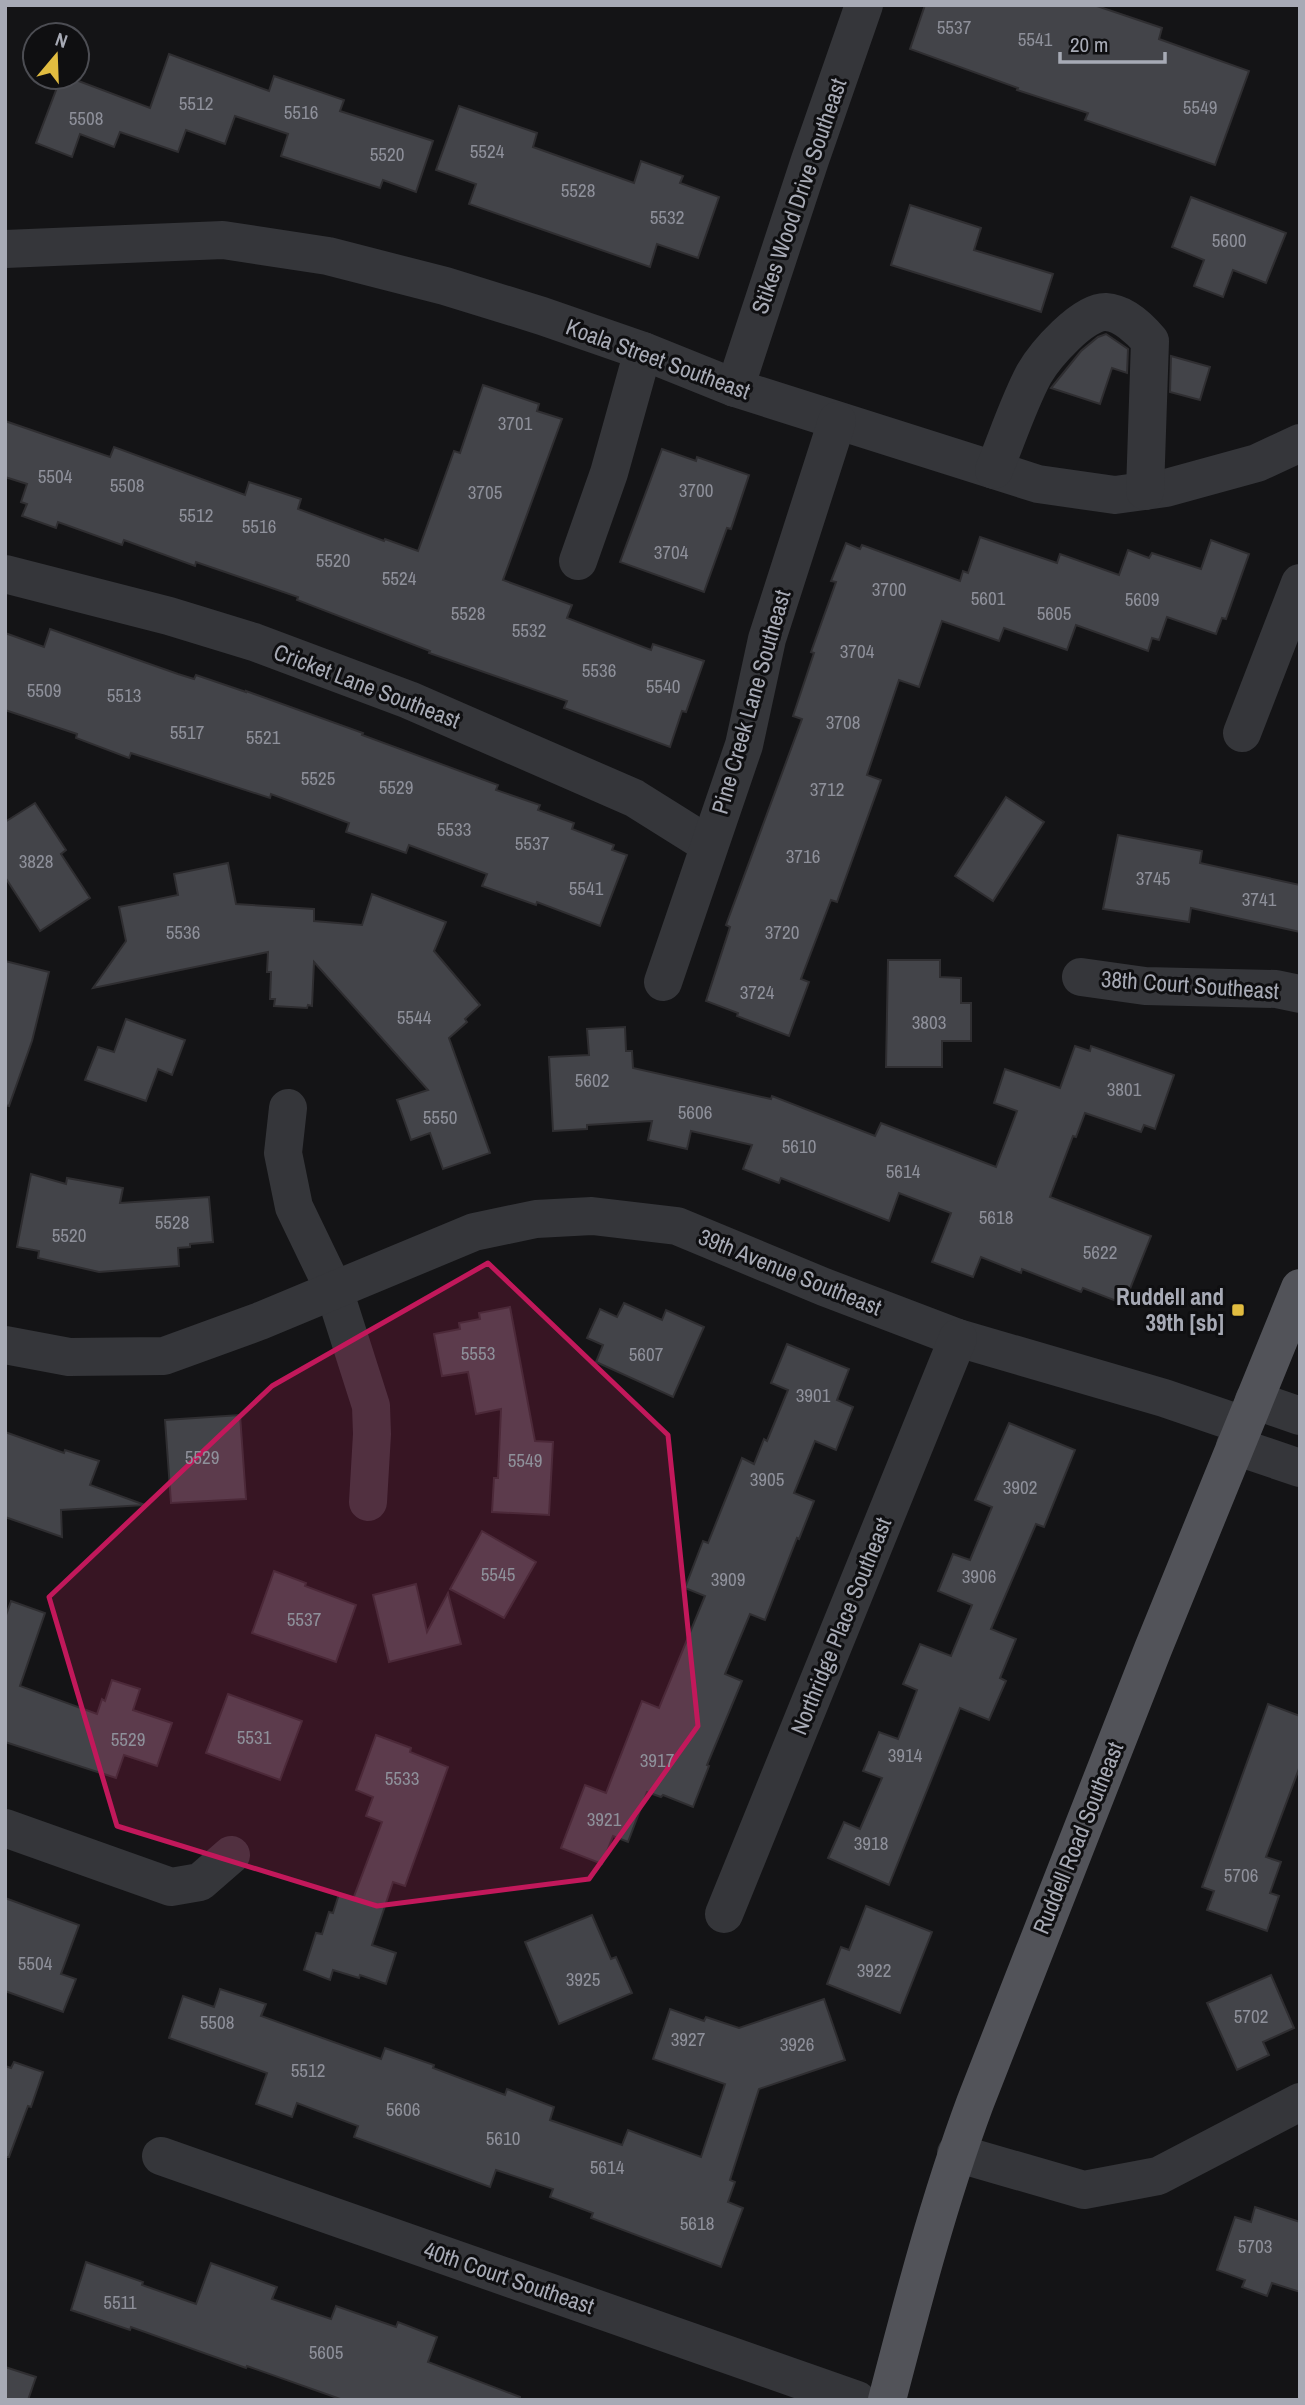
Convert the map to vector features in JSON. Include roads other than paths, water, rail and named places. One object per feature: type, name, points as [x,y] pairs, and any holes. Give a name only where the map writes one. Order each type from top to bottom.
[{"type":"main road","name":"Ruddell Road Southeast","points":[[887,2400],[924,2256],[956,2153],[1054,1898],[1300,1287]]},
{"type":"street","name":"Stikes Wood Drive Southeast","points":[[735,388],[864,5]]},
{"type":"street","name":"Koala Street Southeast","points":[[5,249],[223,240],[328,256],[445,286],[643,351],[735,388],[1038,484],[1115,495],[1166,488],[1257,463],[1300,443]]},
{"type":"street","points":[[994,470],[1035,373],[1074,327],[1091,314],[1107,312],[1136,326],[1150,341],[1145,491]]},
{"type":"street","points":[[578,561],[609,473],[643,351]]},
{"type":"street","name":"Pine Creek Lane Southeast","points":[[663,982],[744,745],[767,639],[837,421]]},
{"type":"street","name":"Cricket Lane Southeast","points":[[5,574],[169,615],[242,638],[409,700],[634,797],[709,845]]},
{"type":"street","points":[[1242,733],[1300,583]]},
{"type":"street","name":"38th Court Southeast","points":[[1081,977],[1145,986],[1276,989],[1300,994]]},
{"type":"street","points":[[288,1108],[283,1153],[294,1206],[334,1290],[371,1406],[368,1502]]},
{"type":"street","name":"39th Avenue Southeast","points":[[334,1290],[474,1231],[536,1219],[592,1216],[677,1226],[824,1287],[958,1338],[1244,1424],[1300,1468]]},
{"type":"street","points":[[5,1345],[69,1357],[164,1356],[334,1290]]},
{"type":"street","name":"Northridge Place Southeast","points":[[724,1914],[958,1338]]},
{"type":"street","name":"39th Avenue Southeast","points":[[1244,1424],[1300,1416]]},
{"type":"street","points":[[5,1828],[171,1887],[200,1882],[231,1855]]},
{"type":"street","points":[[956,2153],[1084,2190],[1158,2176],[1300,2102]]},
{"type":"street","name":"40th Court Southeast","points":[[160,2156],[857,2400]]},
{"type":"place","name":"Ruddell and 39th [sb]","points":[[1238,1310]]}]
